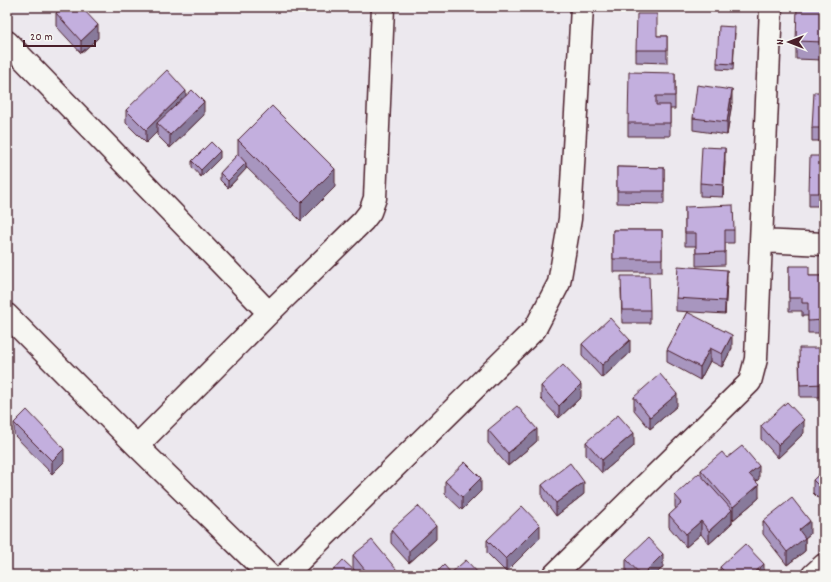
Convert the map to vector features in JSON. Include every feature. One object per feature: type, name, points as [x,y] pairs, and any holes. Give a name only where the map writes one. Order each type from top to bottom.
[{"type":"street","points":[[137,446],[269,313],[364,221],[370,212],[375,198],[383,7]]},
{"type":"street","points":[[284,575],[535,329],[559,283],[570,219],[582,7]]},
{"type":"street","points":[[554,575],[750,382],[756,359],[771,7]]},
{"type":"street","points":[[7,42],[269,313]]},
{"type":"street","points":[[761,241],[824,244]]},
{"type":"street","points":[[7,315],[137,446],[269,575]]},
{"type":"street","points":[[813,575],[824,565]]},
{"type":"building","points":[[63,7],[81,7],[98,25],[81,41],[56,13]]},
{"type":"building","points":[[797,7],[824,7],[824,59],[822,59],[823,42],[796,41]]},
{"type":"building","points":[[637,14],[657,14],[657,36],[667,36],[667,50],[636,50]]},
{"type":"building","points":[[719,26],[735,27],[733,64],[717,63]]},
{"type":"building","points":[[167,70],[186,91],[146,130],[126,110]]},
{"type":"building","points":[[629,72],[675,73],[675,96],[656,96],[656,105],[670,105],[670,123],[628,123]]},
{"type":"building","points":[[697,85],[732,90],[727,122],[693,118]]},
{"type":"building","points":[[192,90],[204,102],[170,135],[157,123]]},
{"type":"building","points":[[814,92],[824,92],[824,128],[812,128]]},
{"type":"building","points":[[272,106],[335,169],[301,203],[238,140]]},
{"type":"building","points":[[211,142],[220,151],[201,170],[192,161]]},
{"type":"building","points":[[702,147],[725,148],[723,185],[700,183]]},
{"type":"building","points":[[238,154],[246,163],[228,181],[220,173]]},
{"type":"building","points":[[810,156],[824,156],[824,193],[809,193]]},
{"type":"building","points":[[617,167],[664,168],[664,191],[617,191]]},
{"type":"building","points":[[733,205],[734,230],[725,230],[725,252],[696,253],[696,233],[685,233],[685,207]]},
{"type":"building","points":[[613,230],[662,230],[662,259],[613,259]]},
{"type":"building","points":[[678,266],[727,270],[725,301],[676,298]]},
{"type":"building","points":[[789,266],[809,266],[809,276],[824,276],[824,320],[808,321],[808,303],[802,303],[802,298],[789,298]]},
{"type":"building","points":[[621,276],[649,276],[650,310],[622,310]]},
{"type":"building","points":[[687,312],[732,335],[722,354],[710,348],[700,367],[667,350]]},
{"type":"building","points":[[610,318],[630,340],[602,365],[582,344]]},
{"type":"building","points":[[799,348],[824,348],[824,384],[800,385]]},
{"type":"building","points":[[563,365],[581,384],[559,406],[541,386]]},
{"type":"building","points":[[660,374],[677,394],[650,417],[634,397]]},
{"type":"building","points":[[787,402],[804,420],[778,445],[761,426]]},
{"type":"building","points":[[517,406],[537,429],[508,453],[488,430]]},
{"type":"building","points":[[27,410],[64,449],[52,461],[14,423]]},
{"type":"building","points":[[618,415],[634,433],[602,460],[586,442]]},
{"type":"building","points":[[742,446],[759,466],[749,474],[759,485],[733,507],[701,470],[722,452],[727,458]]},
{"type":"building","points":[[465,462],[481,478],[462,497],[445,481]]},
{"type":"building","points":[[570,463],[584,482],[556,503],[542,485]]},
{"type":"building","points":[[824,470],[824,491],[813,480]]},
{"type":"building","points":[[699,473],[732,510],[709,531],[701,521],[686,534],[669,515],[682,503],[675,495]]},
{"type":"building","points":[[792,498],[810,521],[799,530],[805,538],[787,552],[763,521]]},
{"type":"building","points":[[418,506],[436,526],[409,551],[391,530]]},
{"type":"building","points":[[522,506],[540,525],[506,559],[487,540]]},
{"type":"building","points":[[648,538],[663,554],[641,575],[626,559]]},
{"type":"building","points":[[372,540],[401,575],[369,575],[353,555]]},
{"type":"building","points":[[745,544],[764,564],[752,575],[728,575],[720,567]]},
{"type":"building","points":[[343,560],[359,575],[329,575]]},
{"type":"building","points":[[466,560],[480,575],[434,575],[444,565],[451,573]]}]
